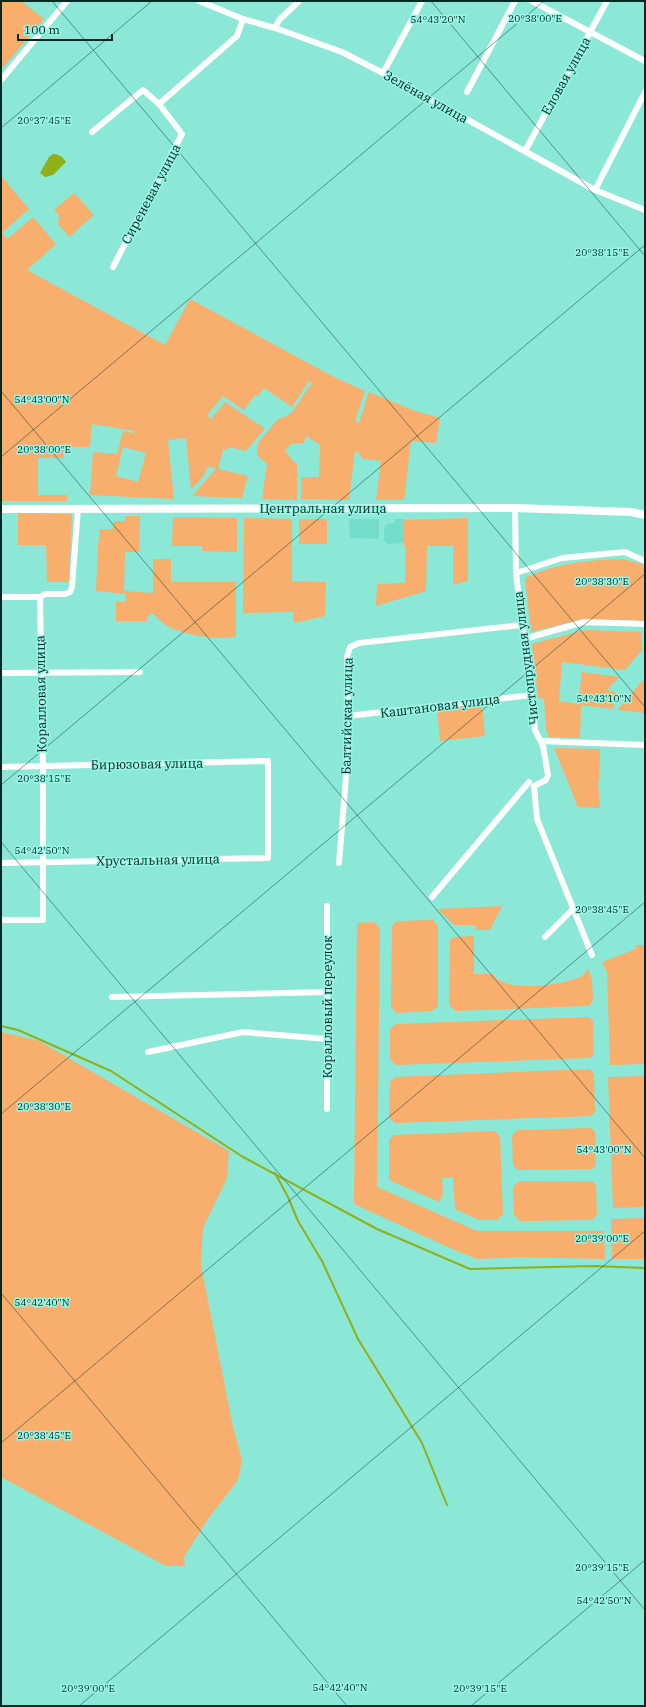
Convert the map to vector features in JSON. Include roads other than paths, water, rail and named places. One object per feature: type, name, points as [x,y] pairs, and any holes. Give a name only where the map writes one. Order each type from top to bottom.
[{"type":"main road","name":"Центральная улица","points":[[1,509],[514,508],[631,512],[645,515]]},
{"type":"street","points":[[1,80],[67,1]]},
{"type":"street","name":"Зелёная улица","points":[[199,1],[243,19],[275,28],[342,52],[595,190],[645,210]]},
{"type":"street","points":[[275,28],[278,20],[299,1]]},
{"type":"street","points":[[383,73],[422,1]]},
{"type":"street","points":[[467,92],[515,1]]},
{"type":"street","points":[[532,1],[645,61]]},
{"type":"street","name":"Еловая улица","points":[[525,151],[607,1]]},
{"type":"street","points":[[92,132],[143,90],[158,104],[237,36],[243,19]]},
{"type":"street","points":[[595,190],[645,92]]},
{"type":"street","name":"Сиреневая улица","points":[[113,267],[182,134],[158,104]]},
{"type":"street","points":[[1,597],[40,597],[45,594],[65,594],[70,592],[72,588],[78,508]]},
{"type":"street","name":"Чистопрудная улица","points":[[514,508],[516,573],[532,695],[535,730],[536,735],[544,746],[548,775],[546,780],[534,786],[537,819],[592,955]]},
{"type":"street","points":[[516,573],[562,558],[625,552],[645,561]]},
{"type":"street","name":"Коралловая улица","points":[[1,920],[43,920],[43,766],[40,597]]},
{"type":"street","points":[[524,639],[584,622],[645,624]]},
{"type":"street","name":"Балтийская улица","points":[[339,863],[348,753],[347,657],[350,647],[359,643],[522,624]]},
{"type":"street","points":[[1,673],[140,672]]},
{"type":"street","name":"Каштановая улица","points":[[348,716],[532,695]]},
{"type":"street","points":[[541,741],[645,745]]},
{"type":"street","name":"Бирюзовая улица","points":[[1,767],[268,762],[268,858]]},
{"type":"street","points":[[432,897],[529,782]]},
{"type":"street","name":"Хрустальная улица","points":[[1,863],[268,858]]},
{"type":"street","name":"Коралловый переулок","points":[[327,906],[327,1109]]},
{"type":"street","points":[[545,937],[574,909]]},
{"type":"street","points":[[112,997],[327,992]]},
{"type":"street","points":[[148,1052],[242,1032],[327,1039]]},
{"type":"waterway","points":[[1,1026],[18,1030],[111,1071],[243,1157],[377,1229],[470,1269],[594,1266],[645,1268]]},
{"type":"waterway","points":[[275,1173],[288,1197],[298,1221],[322,1261],[358,1339],[422,1443],[447,1505]]}]
